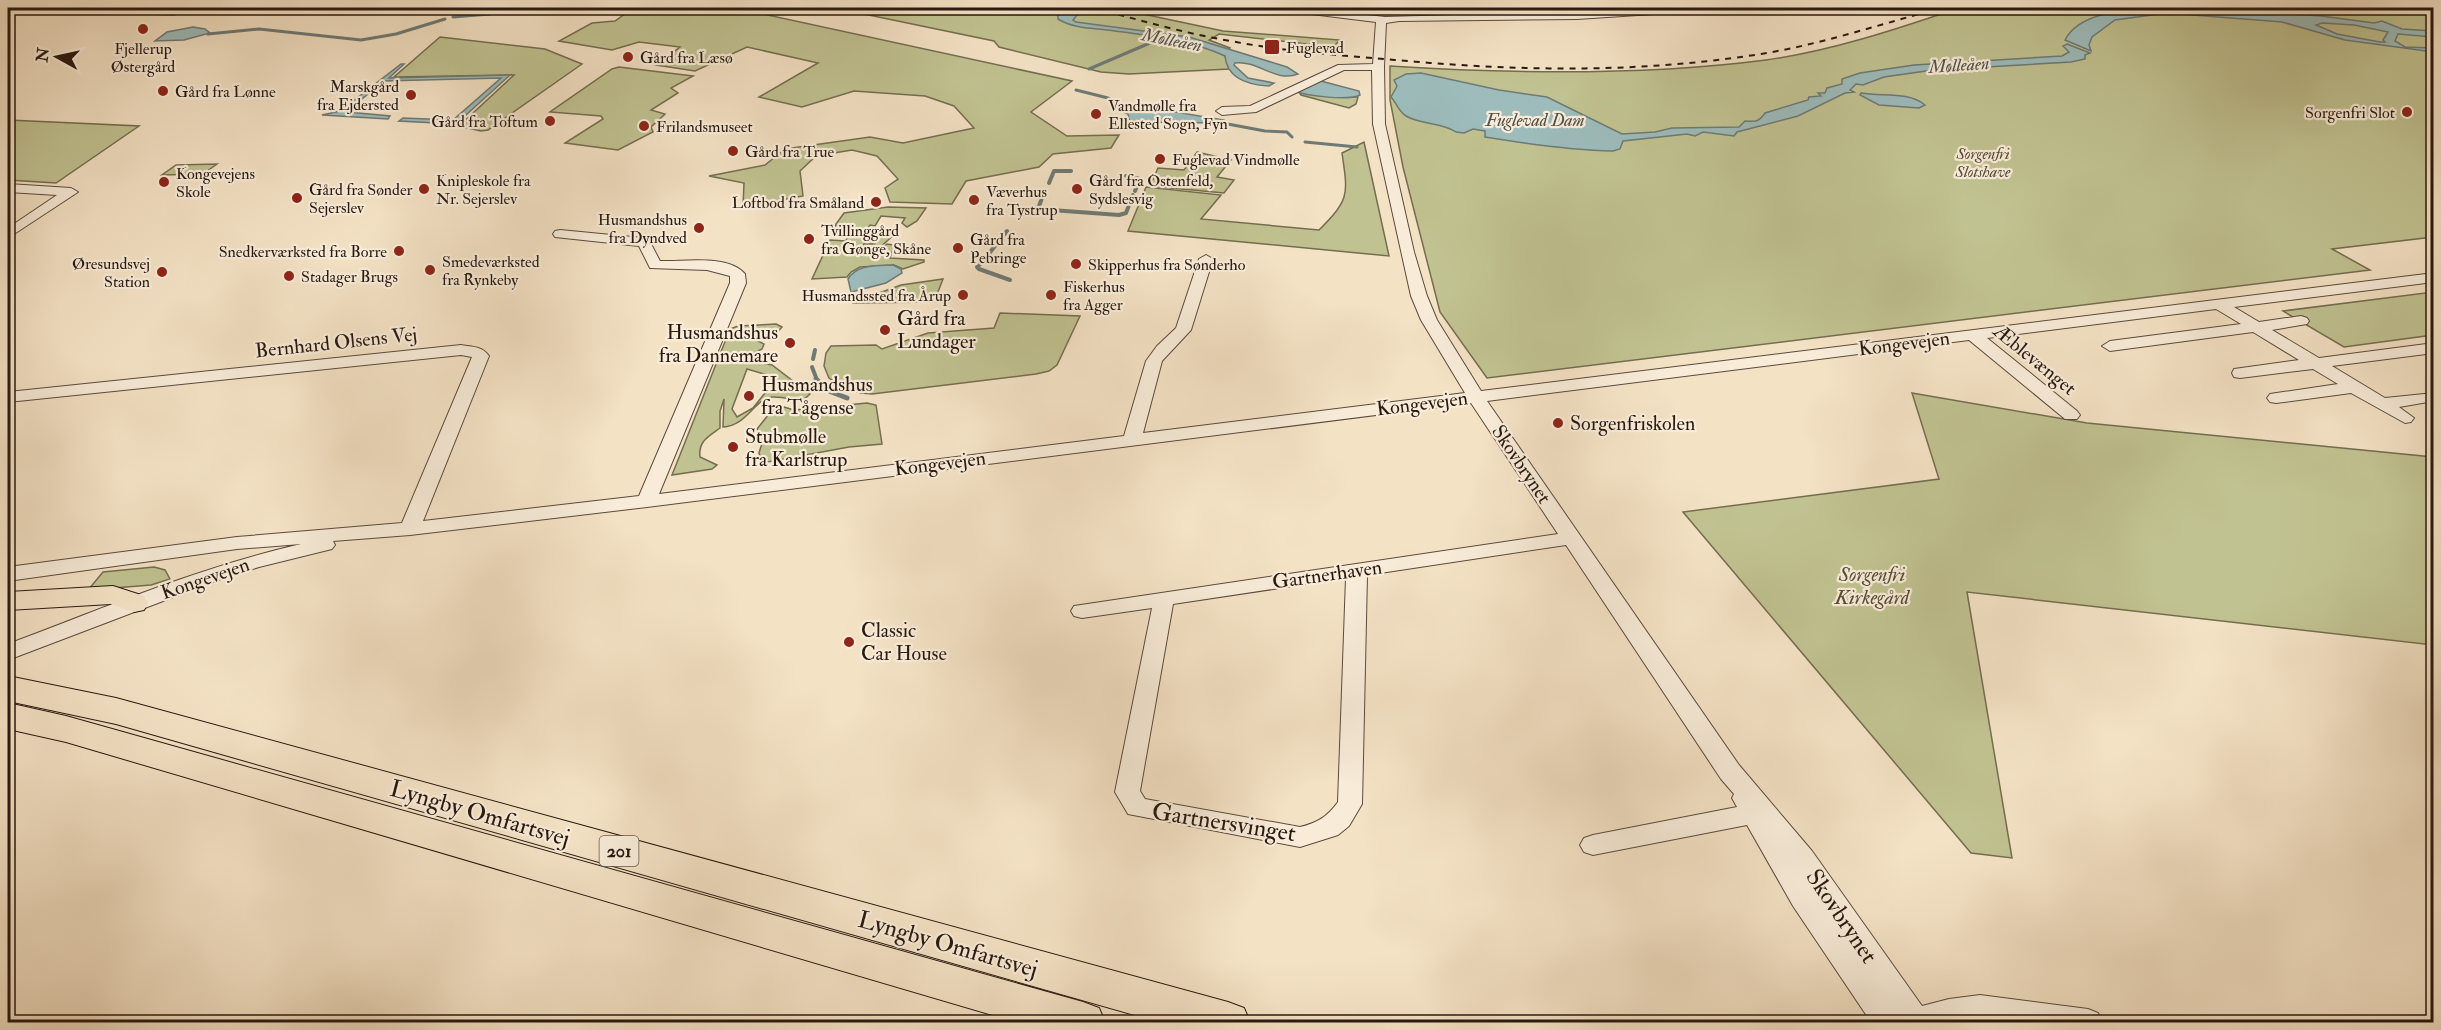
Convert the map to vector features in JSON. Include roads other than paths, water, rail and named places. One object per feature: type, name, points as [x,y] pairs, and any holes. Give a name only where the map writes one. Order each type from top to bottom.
[{"type":"highway","name":"Lyngby Omfartsvej","points":[[8,689],[116,711],[1228,1023]]},
{"type":"highway","name":"Lyngby Omfartsvej","points":[[8,716],[66,729],[1083,1023]]},
{"type":"main road","points":[[8,602],[113,595],[134,603]]},
{"type":"street","points":[[1287,8],[1385,20],[1577,16],[1699,8]]},
{"type":"street","name":"Skovbrynet","points":[[1385,20],[1381,22],[1377,67],[1378,112],[1383,143],[1419,296],[1429,320],[1476,397],[1759,813],[1802,898],[1887,1023]]},
{"type":"street","points":[[1222,111],[1252,110],[1342,67],[1377,67]]},
{"type":"street","points":[[8,188],[71,192],[8,234]]},
{"type":"street","points":[[560,234],[643,242],[648,247],[650,260],[655,265],[716,266],[737,274],[738,283],[652,483],[647,501]]},
{"type":"street","points":[[1132,439],[1154,361],[1183,330],[1206,259]]},
{"type":"street","name":"Kongevejen","points":[[8,574],[244,542],[410,529],[647,501],[2433,277]]},
{"type":"street","points":[[2218,304],[2404,418]]},
{"type":"street","points":[[2110,345],[2301,321]]},
{"type":"street","name":"Æblevænget","points":[[1972,335],[2071,415]]},
{"type":"street","points":[[2240,373],[2433,348]]},
{"type":"street","name":"Bernhard Olsens Vej","points":[[8,397],[461,350],[477,352],[481,356],[410,529]]},
{"type":"street","points":[[2276,398],[2354,387]]},
{"type":"street","points":[[2382,404],[2430,397]]},
{"type":"street","name":"Kongevejen","points":[[8,652],[134,603],[255,561],[410,529]]},
{"type":"street","name":"Gartnerhaven","points":[[1082,610],[1572,538]]},
{"type":"street","name":"Gartnersvinget","points":[[1164,598],[1127,792],[1137,807],[1300,837],[1324,832],[1339,822],[1350,804],[1357,570]]},
{"type":"street","points":[[1593,845],[1759,813]]},
{"type":"street","name":"Skovbrynet","points":[[1759,813],[1803,858],[1914,1022],[1949,1012],[1980,1008],[2088,1023]]},
{"type":"water","points":[[1062,8],[1083,8],[1090,11],[1077,15],[1073,20],[1076,22],[1189,37],[1287,67],[1298,74],[1282,76],[1251,65],[1235,63],[1234,65],[1248,78],[1274,83],[1269,86],[1254,84],[1235,75],[1230,70],[1225,56],[1211,50],[1167,38],[1069,24],[1058,19],[1058,15],[1069,10]]},
{"type":"water","points":[[2211,8],[2321,16],[2374,23],[2382,21],[2402,29],[2433,31],[2433,37],[2398,34],[2395,41],[2405,47],[2433,48],[2433,52],[2345,40],[2282,22],[2167,13],[2115,20],[2092,37],[2089,45],[2091,51],[2065,40],[2072,30],[2093,18],[2119,11]],"holes":[[[2322,23],[2354,25],[2388,32],[2383,40],[2385,42],[2337,34],[2316,25]]]},
{"type":"water","points":[[193,27],[205,29],[210,33],[184,40],[155,41],[167,32]]},
{"type":"water","name":"Fuglevad Dam","points":[[2067,44],[2090,53],[2085,55],[2085,59],[2071,62],[1933,70],[1884,77],[1863,85],[1856,84],[1850,90],[1854,92],[1845,93],[1798,116],[1737,132],[1734,136],[1703,132],[1695,136],[1687,134],[1623,141],[1620,149],[1613,151],[1501,140],[1485,137],[1485,131],[1473,129],[1464,133],[1456,132],[1406,116],[1391,97],[1397,86],[1394,80],[1406,74],[1421,73],[1499,90],[1547,97],[1622,134],[1655,132],[1672,128],[1739,127],[1745,121],[1759,120],[1765,113],[1808,100],[1809,97],[1821,96],[1818,93],[1825,93],[1827,88],[1842,84],[1842,79],[1860,73],[1914,65],[2062,56],[2069,52],[2063,46]]},
{"type":"water","points":[[404,64],[389,78],[510,75],[456,124],[399,121],[403,118],[453,120],[501,78],[383,81],[347,112],[390,116],[388,119],[322,115],[340,111]]},
{"type":"water","points":[[1321,81],[1359,91],[1360,95],[1347,98],[1328,97],[1294,91]]},
{"type":"water","points":[[1861,93],[1903,96],[1925,105],[1919,108],[1879,105],[1860,95]]},
{"type":"water","points":[[1139,106],[1224,120],[1222,123],[1141,122],[1129,120],[1128,114],[1118,110]]},
{"type":"water","points":[[893,265],[901,269],[902,273],[886,283],[851,292],[848,279],[852,274],[862,268]]},
{"type":"waterway","points":[[524,12],[550,8]]},
{"type":"waterway","points":[[453,17],[490,14]]},
{"type":"waterway","points":[[208,34],[259,29],[361,40],[396,34],[445,19]]},
{"type":"waterway","name":"Mølleåen","points":[[1089,69],[1164,37]]},
{"type":"waterway","points":[[1076,90],[1108,98],[1127,111]]},
{"type":"waterway","points":[[1217,122],[1265,131],[1287,132],[1292,137]]},
{"type":"waterway","points":[[1305,142],[1357,147]]},
{"type":"waterway","points":[[1049,183],[1054,171],[1071,171]]},
{"type":"waterway","points":[[1126,176],[1140,179],[1135,191]]},
{"type":"waterway","points":[[1043,195],[1038,209],[1119,215],[1126,213],[1133,195]]},
{"type":"waterway","points":[[987,256],[1007,231]]},
{"type":"waterway","points":[[984,260],[977,267],[979,269],[1010,280]]},
{"type":"waterway","points":[[813,359],[815,350]]},
{"type":"waterway","points":[[812,367],[817,380]]},
{"type":"waterway","points":[[817,380],[829,391],[847,398]]},
{"type":"railway","points":[[1095,8],[1165,27],[1254,45],[1432,63],[1526,68],[1620,68],[1761,54],[1829,39],[1941,8]]},
{"type":"place","name":"Fjellerup Østergård","points":[[143,29]]},
{"type":"place","name":"Fuglevad","points":[[1272,47]]},
{"type":"place","name":"Gård fra Læsø","points":[[628,57]]},
{"type":"place","name":"Gård fra Lønne","points":[[163,91]]},
{"type":"place","name":"Marskgård fra Ejdersted","points":[[411,95]]},
{"type":"place","name":"Sorgenfri Slot","points":[[2407,112]]},
{"type":"place","name":"Vandmølle fra Ellested Sogn, Fyn","points":[[1096,114]]},
{"type":"place","name":"Gård fra Toftum","points":[[550,121]]},
{"type":"place","name":"Frilandsmuseet","points":[[644,126]]},
{"type":"place","name":"Gård fra True","points":[[733,151]]},
{"type":"place","name":"Fuglevad Vindmølle","points":[[1160,159]]},
{"type":"place","name":"Kongevejens Skole","points":[[164,182]]},
{"type":"place","name":"Knipleskole fra Nr. Sejerslev","points":[[424,189]]},
{"type":"place","name":"Gård fra Ostenfeld, Sydslesvig","points":[[1077,189]]},
{"type":"place","name":"Gård fra Sønder Sejerslev","points":[[297,198]]},
{"type":"place","name":"Væverhus fra Tystrup","points":[[974,200]]},
{"type":"place","name":"Loftbod fra Småland","points":[[876,202]]},
{"type":"place","name":"Husmandshus fra Dyndved","points":[[699,228]]},
{"type":"place","name":"Tvillinggård fra Gønge, Skåne","points":[[809,239]]},
{"type":"place","name":"Gård fra Pebringe","points":[[958,248]]},
{"type":"place","name":"Snedkerværksted fra Borre","points":[[399,251]]},
{"type":"place","name":"Skipperhus fra Sønderho","points":[[1076,264]]},
{"type":"place","name":"Smedeværksted fra Rynkeby","points":[[430,270]]},
{"type":"place","name":"Øresundsvej Station","points":[[162,272]]},
{"type":"place","name":"Stadager Brugs","points":[[289,276]]},
{"type":"place","name":"Husmandssted fra Årup","points":[[963,295]]},
{"type":"place","name":"Fiskerhus fra Agger","points":[[1051,295]]},
{"type":"place","name":"Gård fra Lundager","points":[[885,330]]},
{"type":"place","name":"Husmandshus fra Dannemare","points":[[790,343]]},
{"type":"place","name":"Husmandshus fra Tågense","points":[[749,396]]},
{"type":"place","name":"Sorgenfriskolen","points":[[1558,423]]},
{"type":"place","name":"Stubmølle fra Karlstrup","points":[[733,447]]},
{"type":"place","name":"Classic Car House","points":[[849,642]]},
{"type":"park label","name":"Sorgenfri Slotshave","points":[[1983,162]]},
{"type":"park label","name":"Sorgenfri Kirkegård","points":[[1872,586]]}]
